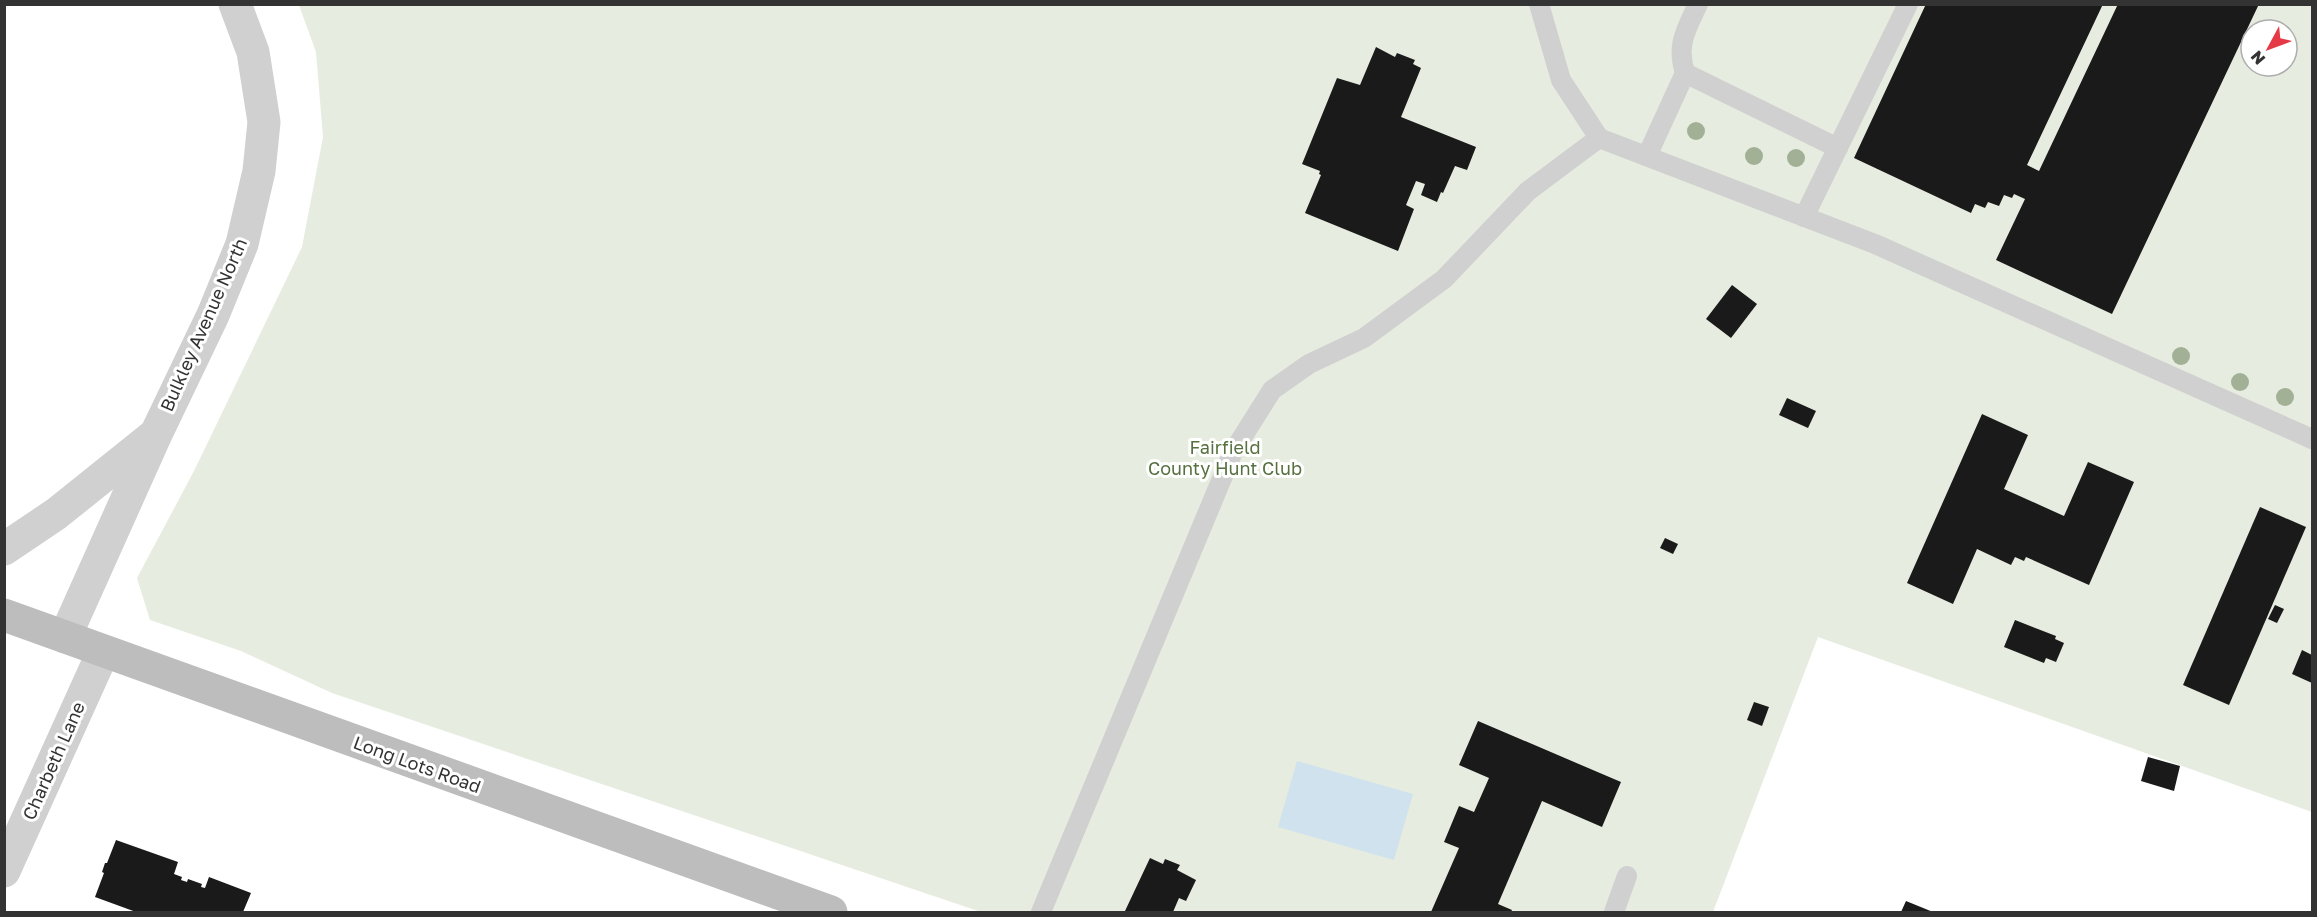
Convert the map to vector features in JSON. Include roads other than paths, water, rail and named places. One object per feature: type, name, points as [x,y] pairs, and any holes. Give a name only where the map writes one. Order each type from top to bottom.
[{"type":"main road","name":"Long Lots Road","points":[[4,615],[831,912]]},
{"type":"street","name":"Bulkley Avenue North","points":[[65,637],[156,434],[213,315],[242,244],[259,171],[264,122],[253,52],[235,4]]},
{"type":"street","name":"Bulkley Avenue North","points":[[4,549],[56,514],[156,434]]},
{"type":"street","name":"Charbeth Lane","points":[[4,871],[103,652]]},
{"type":"lane","points":[[1539,4],[1561,81],[1599,138],[1875,244],[2313,439]]},
{"type":"lane","points":[[1647,156],[1684,73],[1680,56],[1683,35],[1698,4]]},
{"type":"lane","points":[[1804,217],[1908,4]]},
{"type":"lane","points":[[1684,73],[1838,148]]},
{"type":"lane","points":[[1041,912],[1233,452],[1272,390],[1309,364],[1364,338],[1444,279],[1528,190],[1599,138]]},
{"type":"lane","points":[[1614,912],[1627,876]]},
{"type":"water","points":[[1297,761],[1413,794],[1394,860],[1278,827]]},
{"type":"park label","name":"Fairfield County Hunt Club","points":[[1225,458]]}]
